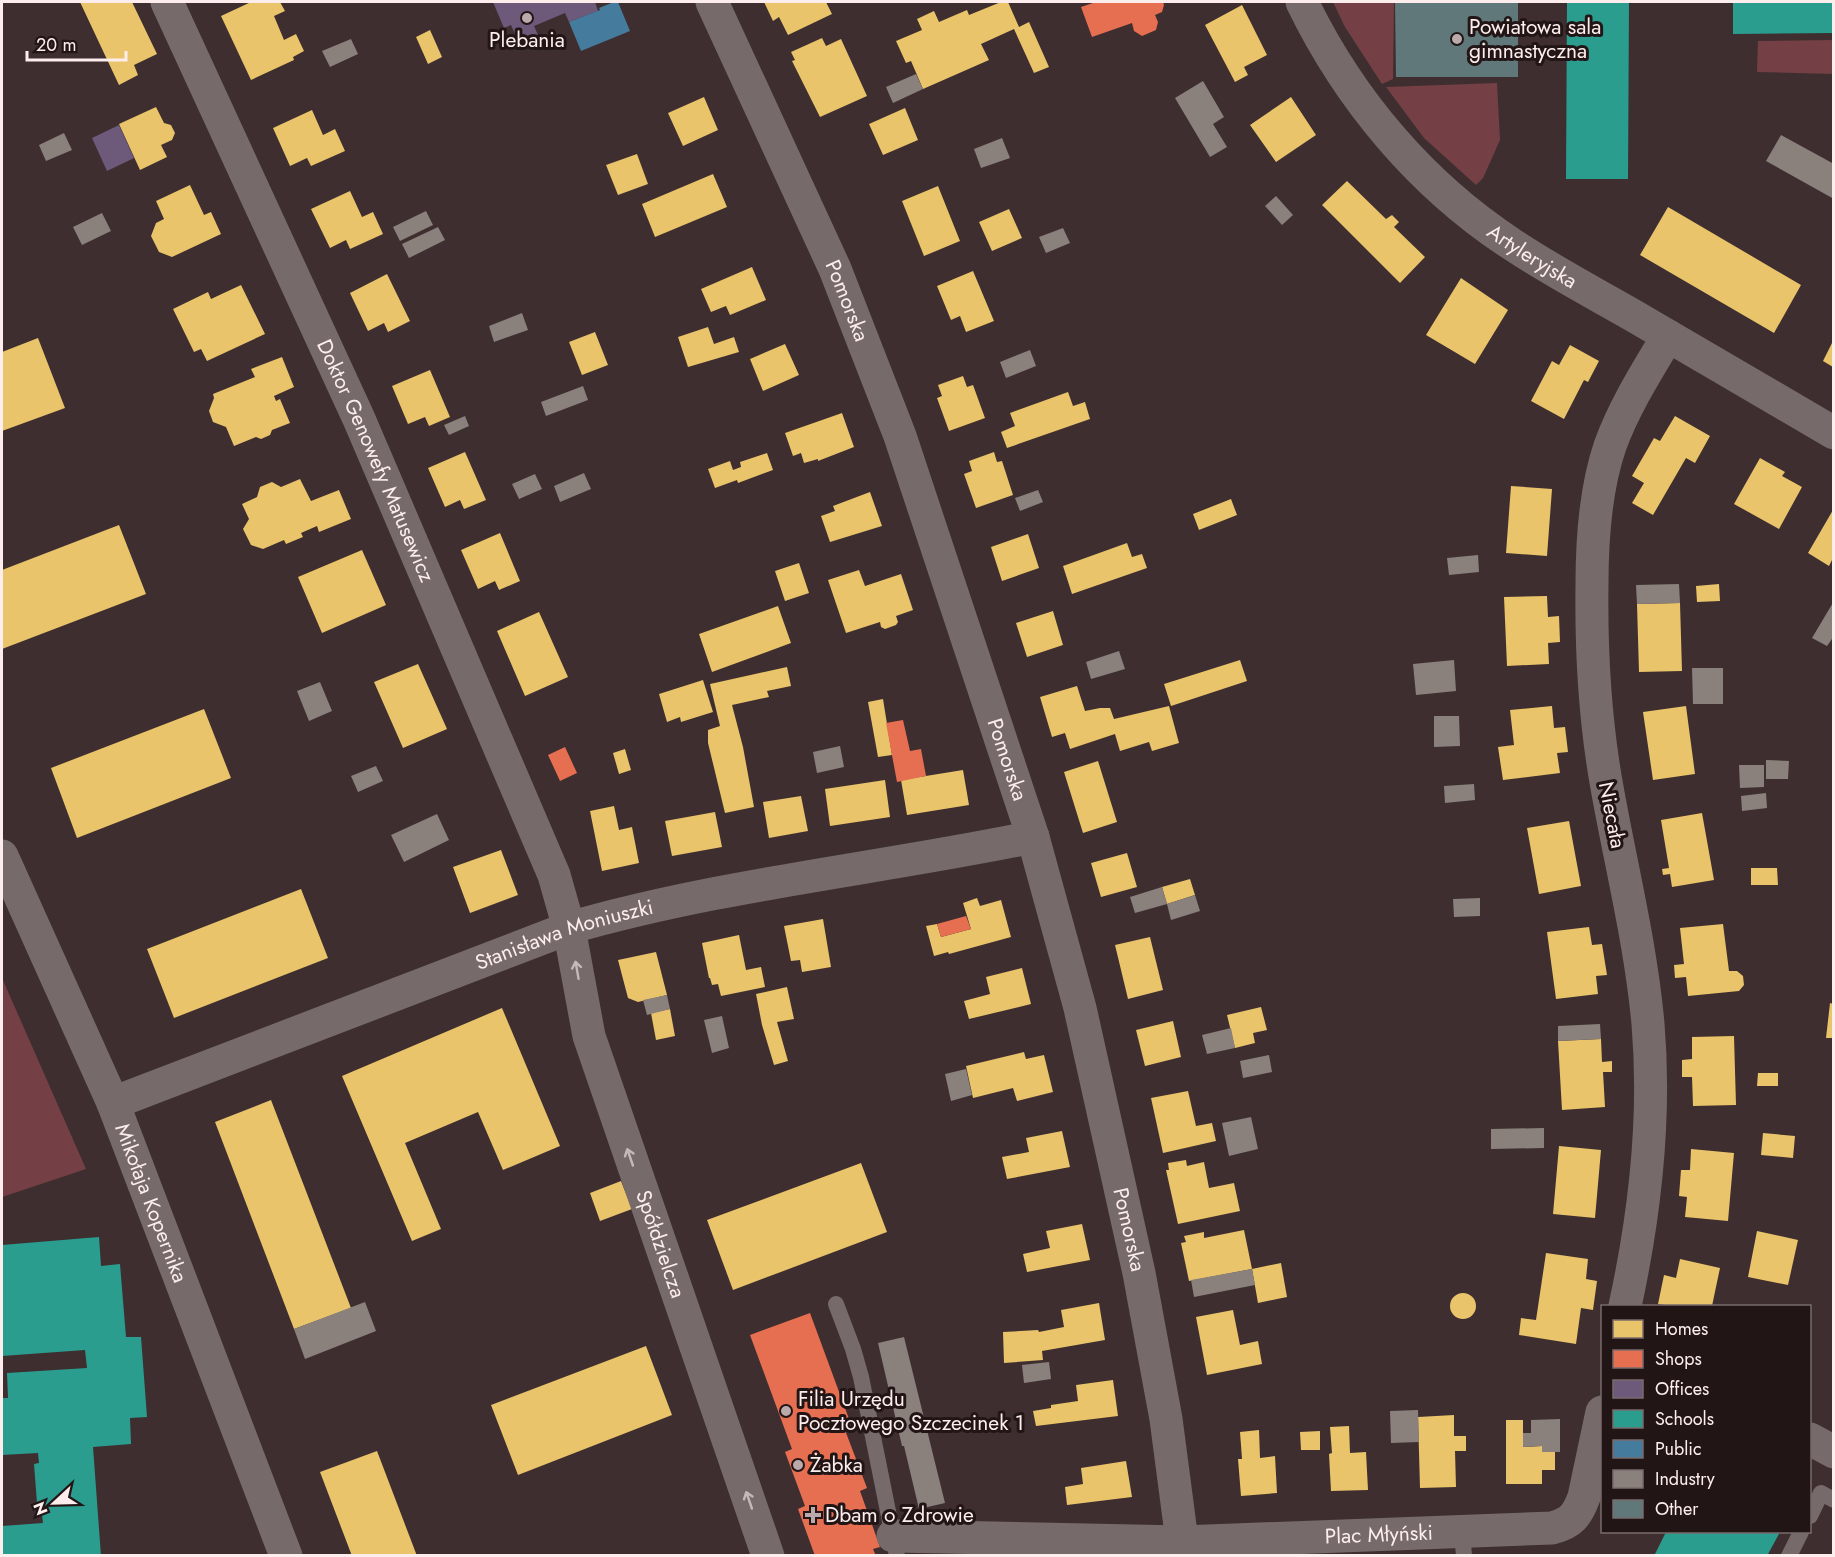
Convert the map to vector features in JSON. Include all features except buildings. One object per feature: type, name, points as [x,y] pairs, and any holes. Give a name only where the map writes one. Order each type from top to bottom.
[{"type":"street","name":"Doktor Genowefy Matusewicz","points":[[167,2],[359,419],[554,874],[570,927]]},
{"type":"street","name":"Pomorska","points":[[712,2],[835,269],[900,436],[1034,837],[1080,1008],[1139,1273],[1166,1419],[1183,1549]]},
{"type":"street","name":"Artyleryjska","points":[[1302,2],[1336,65],[1366,108],[1398,148],[1452,200],[1512,245],[1833,433]]},
{"type":"street","name":"Niecała","points":[[1625,1305],[1636,1253],[1644,1190],[1649,1123],[1648,1024],[1636,934],[1607,791],[1596,711],[1591,652],[1592,557],[1601,482],[1610,448],[1638,388],[1668,336]]},
{"type":"street","name":"Stanisława Moniuszki","points":[[112,1103],[570,927],[783,880],[1034,837]]},
{"type":"street","name":"Mikołaja Kopernika","points":[[2,856],[112,1103],[286,1556]]},
{"type":"street","name":"Spółdzielcza","points":[[570,927],[589,1036],[768,1556]]},
{"type":"street","name":"Plac Młyński","points":[[895,1546],[1183,1549],[1463,1544],[1552,1528],[1574,1519],[1584,1497],[1601,1417]]},
{"type":"street","points":[[1811,1440],[1833,1452]]},
{"type":"lane","points":[[836,1304],[853,1348],[861,1377],[895,1546]]},
{"type":"lane","points":[[1811,1512],[1821,1493],[1833,1500]]},
{"type":"lane","points":[[1789,1556],[1800,1533]]},
{"type":"shaded area","points":[[1333,2],[1394,2],[1393,79],[1382,84],[1345,27]]},
{"type":"shaded area","points":[[1833,40],[1833,74],[1757,72],[1758,41]]},
{"type":"shaded area","points":[[1497,83],[1500,140],[1483,178],[1476,185],[1424,138],[1386,87]]},
{"type":"shaded area","points":[[2,978],[86,1169],[2,1197]]},
{"type":"place","name":"Plebania","points":[[527,18]]},
{"type":"place","name":"Powiatowa sala gimnastyczna","points":[[1457,39]]},
{"type":"place","name":"Filia Urzędu Pocztowego Szczecinek 1","points":[[786,1411]]},
{"type":"place","name":"Żabka","points":[[798,1465]]},
{"type":"place","name":"Dbam o Zdrowie","points":[[813,1515]]}]
